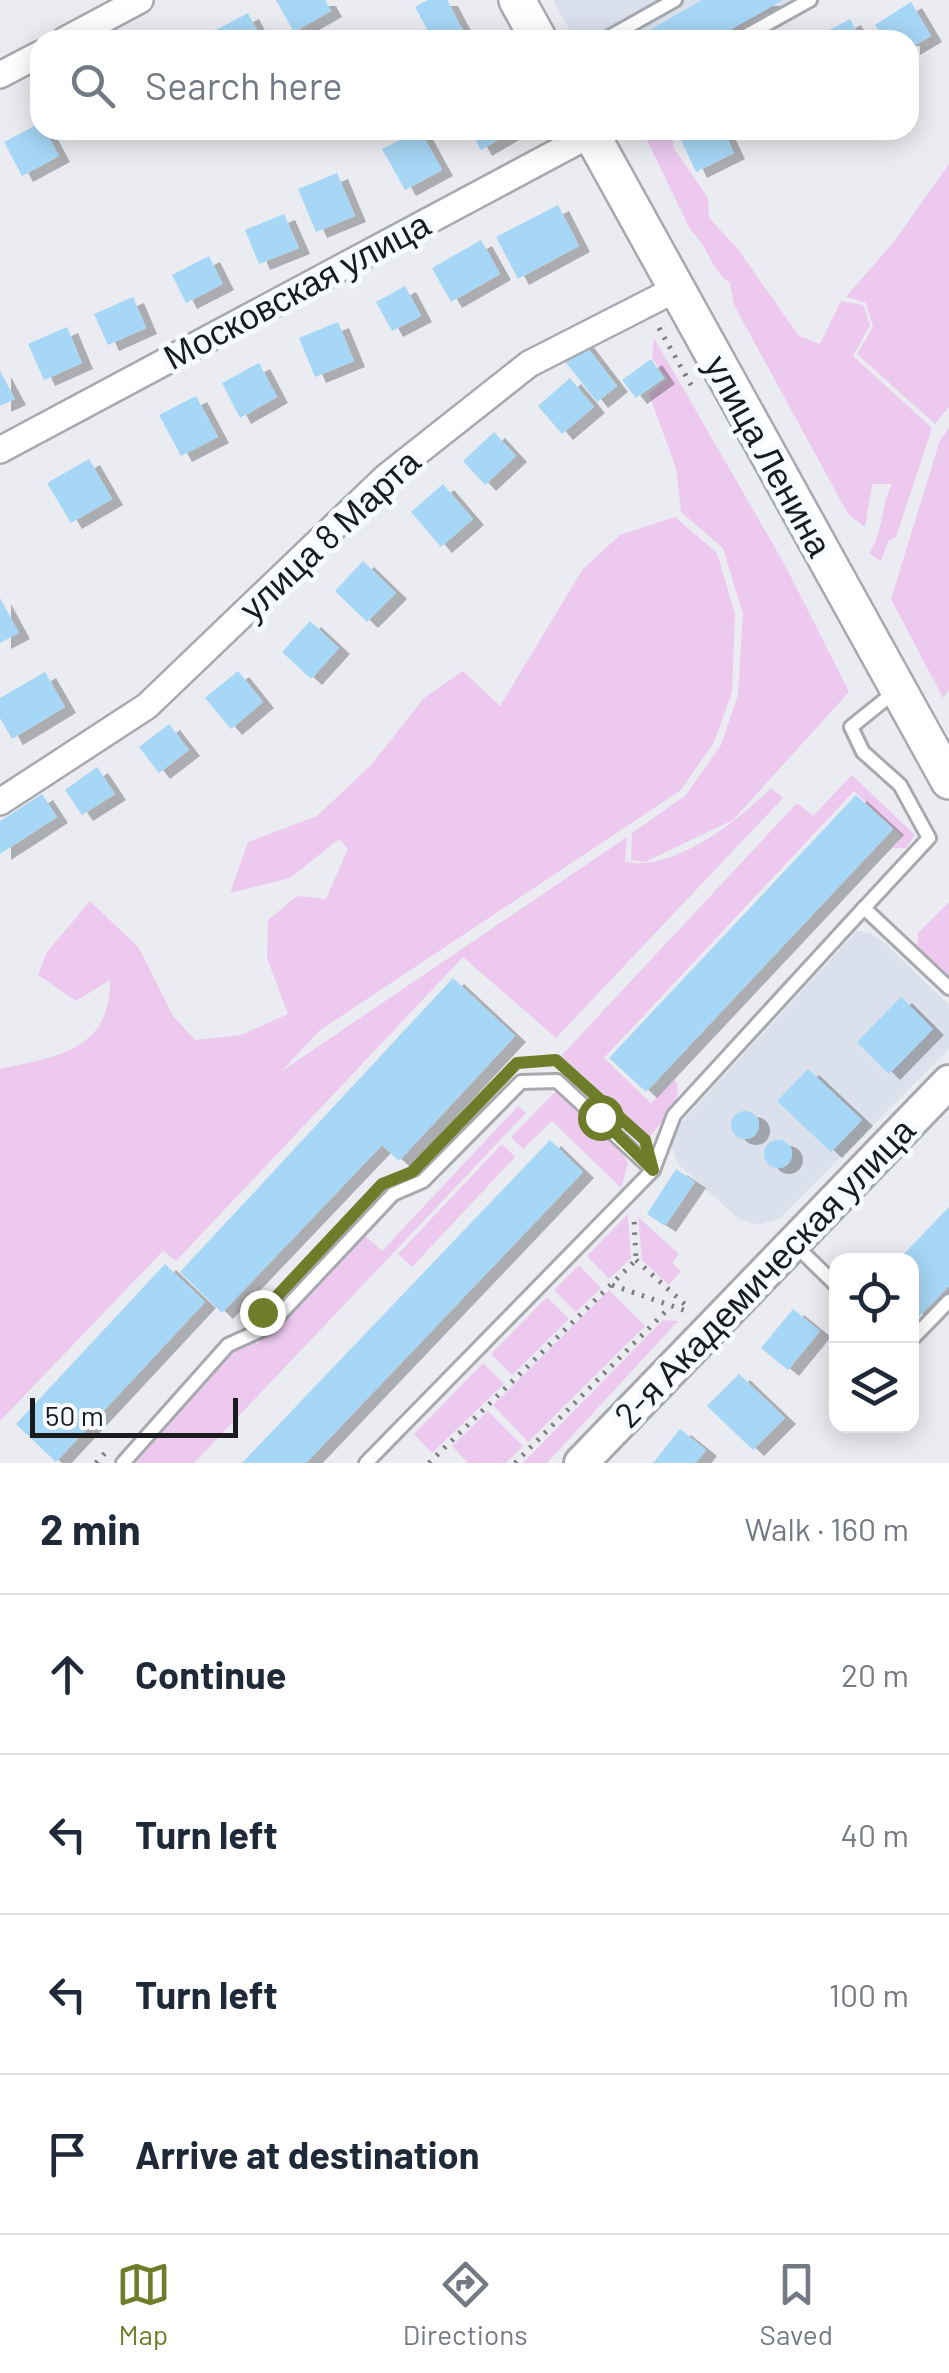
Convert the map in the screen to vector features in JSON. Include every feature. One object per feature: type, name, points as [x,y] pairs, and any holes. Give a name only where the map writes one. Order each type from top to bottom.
[{"type":"main road","points":[[516,0],[533,30]]},
{"type":"main road","name":"улица Ленина","points":[[596,140],[674,290],[949,781]]},
{"type":"street","points":[[84,30],[140,0]]},
{"type":"street","points":[[0,75],[30,59]]},
{"type":"street","name":"Московская улица","points":[[0,450],[574,140]]},
{"type":"street","name":"улица 8 Марта","points":[[0,802],[148,706],[386,477],[529,364],[674,290]]},
{"type":"street","name":"2-я Академическая улица","points":[[582,1463],[949,1082]]},
{"type":"lane","points":[[618,30],[654,5],[675,0]]},
{"type":"lane","points":[[756,30],[810,0]]},
{"type":"lane","points":[[366,1463],[653,1170],[674,1115],[929,838],[900,785],[864,752],[852,727],[898,689]]},
{"type":"lane","points":[[864,908],[949,988]]},
{"type":"lane","points":[[123,1463],[228,1344],[268,1328],[392,1194],[423,1181],[521,1082],[557,1081],[653,1170]]},
{"type":"lane","points":[[792,1243],[829,1278]]},
{"type":"lane","points":[[919,1332],[949,1300]]},
{"type":"path","points":[[612,1285],[669,1308],[694,1313],[636,1260],[634,1210],[653,1170]]},
{"type":"path","points":[[429,1463],[636,1260]]},
{"type":"path","points":[[515,1463],[669,1308]]},
{"type":"path","points":[[96,1463],[109,1449]]},
{"type":"shaded area","points":[[553,0],[791,0],[736,30],[570,30]]},
{"type":"shaded area","points":[[647,140],[673,140],[673,147],[708,198],[709,218],[737,248],[799,336],[820,344],[841,301],[863,305],[870,325],[853,356],[932,428],[896,537],[889,540],[881,561],[869,553],[892,484],[872,484],[865,527],[848,514],[734,305],[730,283],[691,231]]},
{"type":"shaded area","points":[[949,164],[949,407],[935,424],[857,354],[873,327],[866,303],[846,297],[896,239]]},
{"type":"shaded area","points":[[654,338],[785,565],[849,692],[733,820],[645,862],[631,860],[632,833],[685,796],[721,745],[738,695],[743,614],[723,548],[681,512],[676,468],[649,394],[667,379],[652,358]]},
{"type":"shaded area","points":[[949,428],[949,690],[943,698],[891,599],[940,440]]},
{"type":"shaded area","points":[[675,517],[717,553],[735,614],[732,692],[714,742],[681,790],[319,1031],[282,1071],[627,837],[625,862],[664,859],[723,829],[771,788],[783,798],[556,1038],[463,957],[176,1261],[163,1251],[0,1421],[0,1069],[76,1047],[101,1023],[108,1004],[110,980],[76,1001],[38,975],[47,952],[90,901],[139,948],[173,1016],[195,1040],[241,1035],[288,1014],[267,958],[268,920],[297,896],[326,899],[348,849],[339,839],[290,878],[230,893],[248,842],[317,816],[372,764],[424,698],[463,671],[500,706],[583,569],[620,535]]},
{"type":"shaded area","points":[[852,775],[915,835],[906,848],[893,848],[902,836],[854,791],[604,1058],[651,1103],[675,1079],[675,1102],[650,1137],[561,1056],[797,803],[813,816]]},
{"type":"shaded area","points":[[949,902],[949,984],[917,946],[918,933]]},
{"type":"shaded area","points":[[857,931],[870,933],[886,944],[949,1005],[949,1049],[779,1219],[758,1225],[739,1219],[678,1164],[672,1148],[675,1129]]},
{"type":"shaded area","points":[[556,1091],[622,1152],[628,1163],[621,1188],[552,1121],[523,1149],[511,1137]]},
{"type":"shaded area","points":[[518,1106],[526,1113],[194,1463],[126,1463],[246,1335],[257,1344],[363,1234],[382,1251]]},
{"type":"shaded area","points":[[502,1144],[515,1157],[412,1267],[398,1254]]},
{"type":"shaded area","points":[[628,1214],[631,1258],[609,1279],[587,1256]]},
{"type":"shaded area","points":[[638,1217],[679,1254],[672,1263],[681,1271],[669,1285],[642,1260]]},
{"type":"shaded area","points":[[579,1265],[601,1288],[576,1312],[554,1290]]},
{"type":"shaded area","points":[[609,1290],[645,1326],[528,1442],[493,1405]]},
{"type":"shaded area","points":[[547,1297],[569,1319],[512,1375],[491,1354]]},
{"type":"shaded area","points":[[663,1320],[678,1321],[547,1463],[523,1463]]},
{"type":"shaded area","points":[[483,1363],[504,1384],[432,1453],[414,1434]]},
{"type":"shaded area","points":[[488,1411],[523,1446],[506,1463],[468,1463],[452,1446]]},
{"type":"building","points":[[276,0],[325,0],[331,11],[293,30]]},
{"type":"building","points":[[428,0],[447,0],[463,30],[428,30],[415,7]]},
{"type":"building","points":[[702,0],[783,0],[730,30],[650,30]]},
{"type":"building","points":[[911,2],[931,36],[919,43],[919,30],[878,30],[875,25]]},
{"type":"building","points":[[248,13],[257,30],[216,30]]},
{"type":"building","points":[[850,19],[856,30],[829,30]]},
{"type":"building","points":[[30,128],[30,140],[50,140],[59,156],[22,176],[4,142]]},
{"type":"building","points":[[400,140],[426,140],[442,170],[405,190],[382,149]]},
{"type":"building","points":[[476,140],[498,140],[481,150]]},
{"type":"building","points":[[681,140],[728,140],[734,153],[696,172]]},
{"type":"building","points":[[337,173],[355,216],[316,232],[298,189]]},
{"type":"building","points":[[558,205],[579,246],[518,279],[496,237]]},
{"type":"building","points":[[284,214],[299,248],[259,264],[245,230]]},
{"type":"building","points":[[481,240],[500,274],[451,302],[432,268]]},
{"type":"building","points":[[209,256],[223,284],[186,303],[172,275]]},
{"type":"building","points":[[405,286],[421,316],[392,331],[376,302]]},
{"type":"building","points":[[133,297],[146,328],[108,345],[94,314]]},
{"type":"building","points":[[338,322],[354,361],[315,377],[299,338]]},
{"type":"building","points":[[67,327],[82,363],[44,380],[28,344]]},
{"type":"building","points":[[581,339],[617,386],[597,402],[561,356]]},
{"type":"building","points":[[651,359],[664,378],[636,398],[622,380]]},
{"type":"building","points":[[259,363],[277,397],[240,418],[222,383]]},
{"type":"building","points":[[0,371],[15,399],[0,406]]},
{"type":"building","points":[[570,378],[594,407],[562,434],[538,406]]},
{"type":"building","points":[[196,396],[218,437],[181,456],[159,415]]},
{"type":"building","points":[[494,432],[516,456],[485,485],[463,461]]},
{"type":"building","points":[[89,459],[112,499],[71,523],[47,483]]},
{"type":"building","points":[[443,484],[473,519],[441,547],[411,512]]},
{"type":"building","points":[[363,561],[396,593],[367,622],[335,591]]},
{"type":"building","points":[[0,598],[19,633],[0,643]]},
{"type":"building","points":[[310,621],[339,648],[311,679],[282,652]]},
{"type":"building","points":[[238,671],[263,702],[231,729],[205,698]]},
{"type":"building","points":[[45,672],[65,707],[12,739],[0,718],[0,698]]},
{"type":"building","points":[[169,724],[189,750],[159,773],[139,747]]},
{"type":"building","points":[[97,767],[115,794],[82,815],[65,790]]},
{"type":"building","points":[[42,794],[57,817],[0,854],[0,821]]},
{"type":"building","points":[[856,795],[893,829],[646,1092],[609,1058]]},
{"type":"building","points":[[453,978],[515,1036],[399,1161],[382,1145],[222,1313],[180,1272]]},
{"type":"building","points":[[901,997],[933,1029],[889,1074],[857,1042]]},
{"type":"building","points":[[808,1069],[862,1120],[831,1152],[777,1101]]},
{"type":"building","points":[[745,1111],[755,1115],[759,1125],[755,1135],[745,1139],[735,1135],[731,1125],[735,1115]]},
{"type":"building","points":[[550,1140],[583,1172],[306,1463],[242,1463]]},
{"type":"building","points":[[778,1140],[788,1144],[792,1154],[788,1164],[778,1168],[768,1164],[764,1154],[768,1144]]},
{"type":"building","points":[[676,1169],[695,1182],[665,1226],[647,1214]]},
{"type":"building","points":[[949,1207],[949,1286],[919,1317],[919,1253],[905,1253]]},
{"type":"building","points":[[165,1264],[205,1302],[56,1462],[16,1424]]},
{"type":"building","points":[[793,1309],[820,1331],[788,1370],[761,1348]]},
{"type":"building","points":[[739,1374],[785,1418],[753,1450],[707,1406]]},
{"type":"building","points":[[680,1429],[706,1450],[696,1463],[653,1463]]},
{"type":"route","points":[[262,1312],[382,1184],[412,1172],[517,1063],[556,1060],[645,1140],[653,1170],[600,1117]]}]
